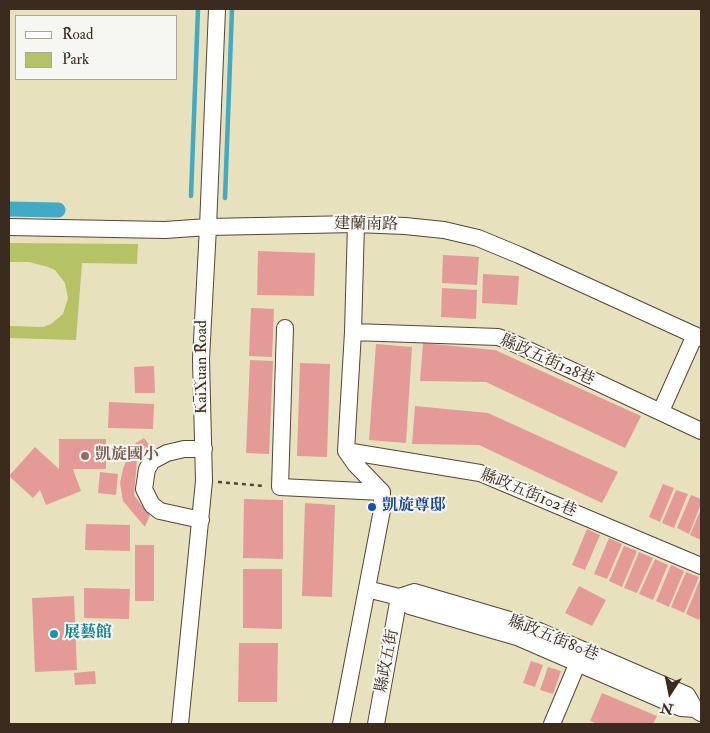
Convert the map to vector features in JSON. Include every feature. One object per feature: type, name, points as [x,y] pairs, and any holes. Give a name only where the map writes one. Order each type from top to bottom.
[{"type":"street","name":"KaiXuan Road","points":[[180,724],[204,481],[201,359],[217,9]]},
{"type":"street","name":"建蘭南路","points":[[9,227],[166,230],[208,227],[356,224],[434,229],[478,238],[519,254],[698,337]]},
{"type":"street","points":[[341,724],[382,510],[382,492],[355,464],[346,451],[353,332],[356,224]]},
{"type":"street","points":[[285,328],[280,487],[382,492]]},
{"type":"street","name":"縣政五街128巷","points":[[353,332],[498,337],[701,431]]},
{"type":"street","points":[[661,411],[698,337]]},
{"type":"street","points":[[201,520],[160,511],[152,505],[144,489],[147,469],[152,461],[167,453],[204,449]]},
{"type":"street","name":"縣政五街102巷","points":[[346,451],[480,473],[701,566]]},
{"type":"street","name":"縣政五街80巷","points":[[367,589],[399,597],[414,592],[523,624],[580,657],[681,708],[699,708]]},
{"type":"street","name":"縣政五街","points":[[376,724],[399,597]]},
{"type":"street","points":[[552,724],[580,657]]},
{"type":"path","points":[[204,481],[280,487]]},
{"type":"green space","points":[[9,243],[138,244],[137,264],[82,263],[76,340],[9,338],[9,326],[43,327],[51,324],[63,314],[68,298],[65,283],[55,270],[29,262],[9,262]]},
{"type":"building","points":[[258,251],[315,253],[314,296],[257,295]]},
{"type":"building","points":[[443,255],[479,257],[477,285],[442,283]]},
{"type":"building","points":[[483,274],[519,276],[517,305],[482,303]]},
{"type":"building","points":[[442,288],[477,290],[476,319],[441,317]]},
{"type":"building","points":[[251,308],[274,309],[272,357],[249,356]]},
{"type":"building","points":[[423,343],[495,350],[641,416],[625,448],[486,382],[420,381]]},
{"type":"building","points":[[376,344],[412,347],[406,443],[369,440]]},
{"type":"building","points":[[250,360],[273,361],[269,454],[246,453]]},
{"type":"building","points":[[300,363],[330,364],[327,457],[297,456]]},
{"type":"building","points":[[154,366],[155,393],[135,393],[134,367]]},
{"type":"building","points":[[109,402],[154,404],[153,429],[108,428]]},
{"type":"building","points":[[415,406],[488,413],[618,472],[602,503],[479,445],[412,444]]},
{"type":"building","points":[[144,438],[152,449],[137,460],[134,495],[142,506],[151,512],[145,527],[123,501],[120,483],[129,453],[136,443]]},
{"type":"building","points":[[59,439],[106,439],[106,469],[73,469],[81,491],[46,505],[40,490],[33,498],[9,476],[35,447],[59,469]]},
{"type":"building","points":[[100,472],[118,474],[116,495],[98,493]]},
{"type":"building","points":[[663,484],[674,488],[660,522],[649,517]]},
{"type":"building","points":[[676,490],[688,494],[674,528],[662,523]]},
{"type":"building","points":[[691,495],[701,499],[701,504],[689,534],[677,528]]},
{"type":"building","points":[[244,499],[283,500],[283,559],[243,558]]},
{"type":"building","points":[[305,503],[335,505],[332,597],[302,596]]},
{"type":"building","points":[[701,509],[701,540],[690,535]]},
{"type":"building","points":[[86,524],[130,525],[130,551],[85,550]]},
{"type":"building","points":[[587,529],[600,535],[585,570],[572,565]]},
{"type":"building","points":[[609,538],[622,544],[607,579],[594,574]]},
{"type":"building","points":[[135,545],[154,545],[154,601],[135,601]]},
{"type":"building","points":[[624,546],[637,551],[622,587],[609,581]]},
{"type":"building","points":[[639,552],[653,558],[637,593],[624,588]]},
{"type":"building","points":[[655,559],[668,565],[653,600],[639,594]]},
{"type":"building","points":[[671,565],[684,571],[669,607],[656,601]]},
{"type":"building","points":[[243,569],[282,569],[282,629],[243,628]]},
{"type":"building","points":[[686,572],[699,577],[684,613],[671,607]]},
{"type":"building","points":[[701,577],[701,614],[699,620],[686,614]]},
{"type":"building","points":[[579,586],[606,600],[592,626],[565,613]]},
{"type":"building","points":[[84,588],[130,589],[129,619],[84,618]]},
{"type":"building","name":"展藝館","points":[[74,596],[77,670],[35,672],[32,598]]},
{"type":"building","points":[[239,643],[278,643],[277,702],[238,702]]},
{"type":"building","points":[[531,661],[543,665],[535,687],[523,683]]},
{"type":"building","points":[[548,667],[561,671],[553,694],[540,690]]},
{"type":"building","points":[[95,671],[96,684],[75,685],[74,673]]},
{"type":"building","points":[[602,693],[657,716],[653,724],[598,724],[590,721]]},
{"type":"waterway","points":[[191,196],[198,9]]},
{"type":"waterway","points":[[225,198],[232,9]]},
{"type":"waterway","points":[[9,209],[58,210]]},
{"type":"place","name":"凱旋國小","points":[[85,456]]},
{"type":"place","name":"凱旋尊邸","points":[[372,507]]},
{"type":"place","name":"展藝館","points":[[54,634]]}]
